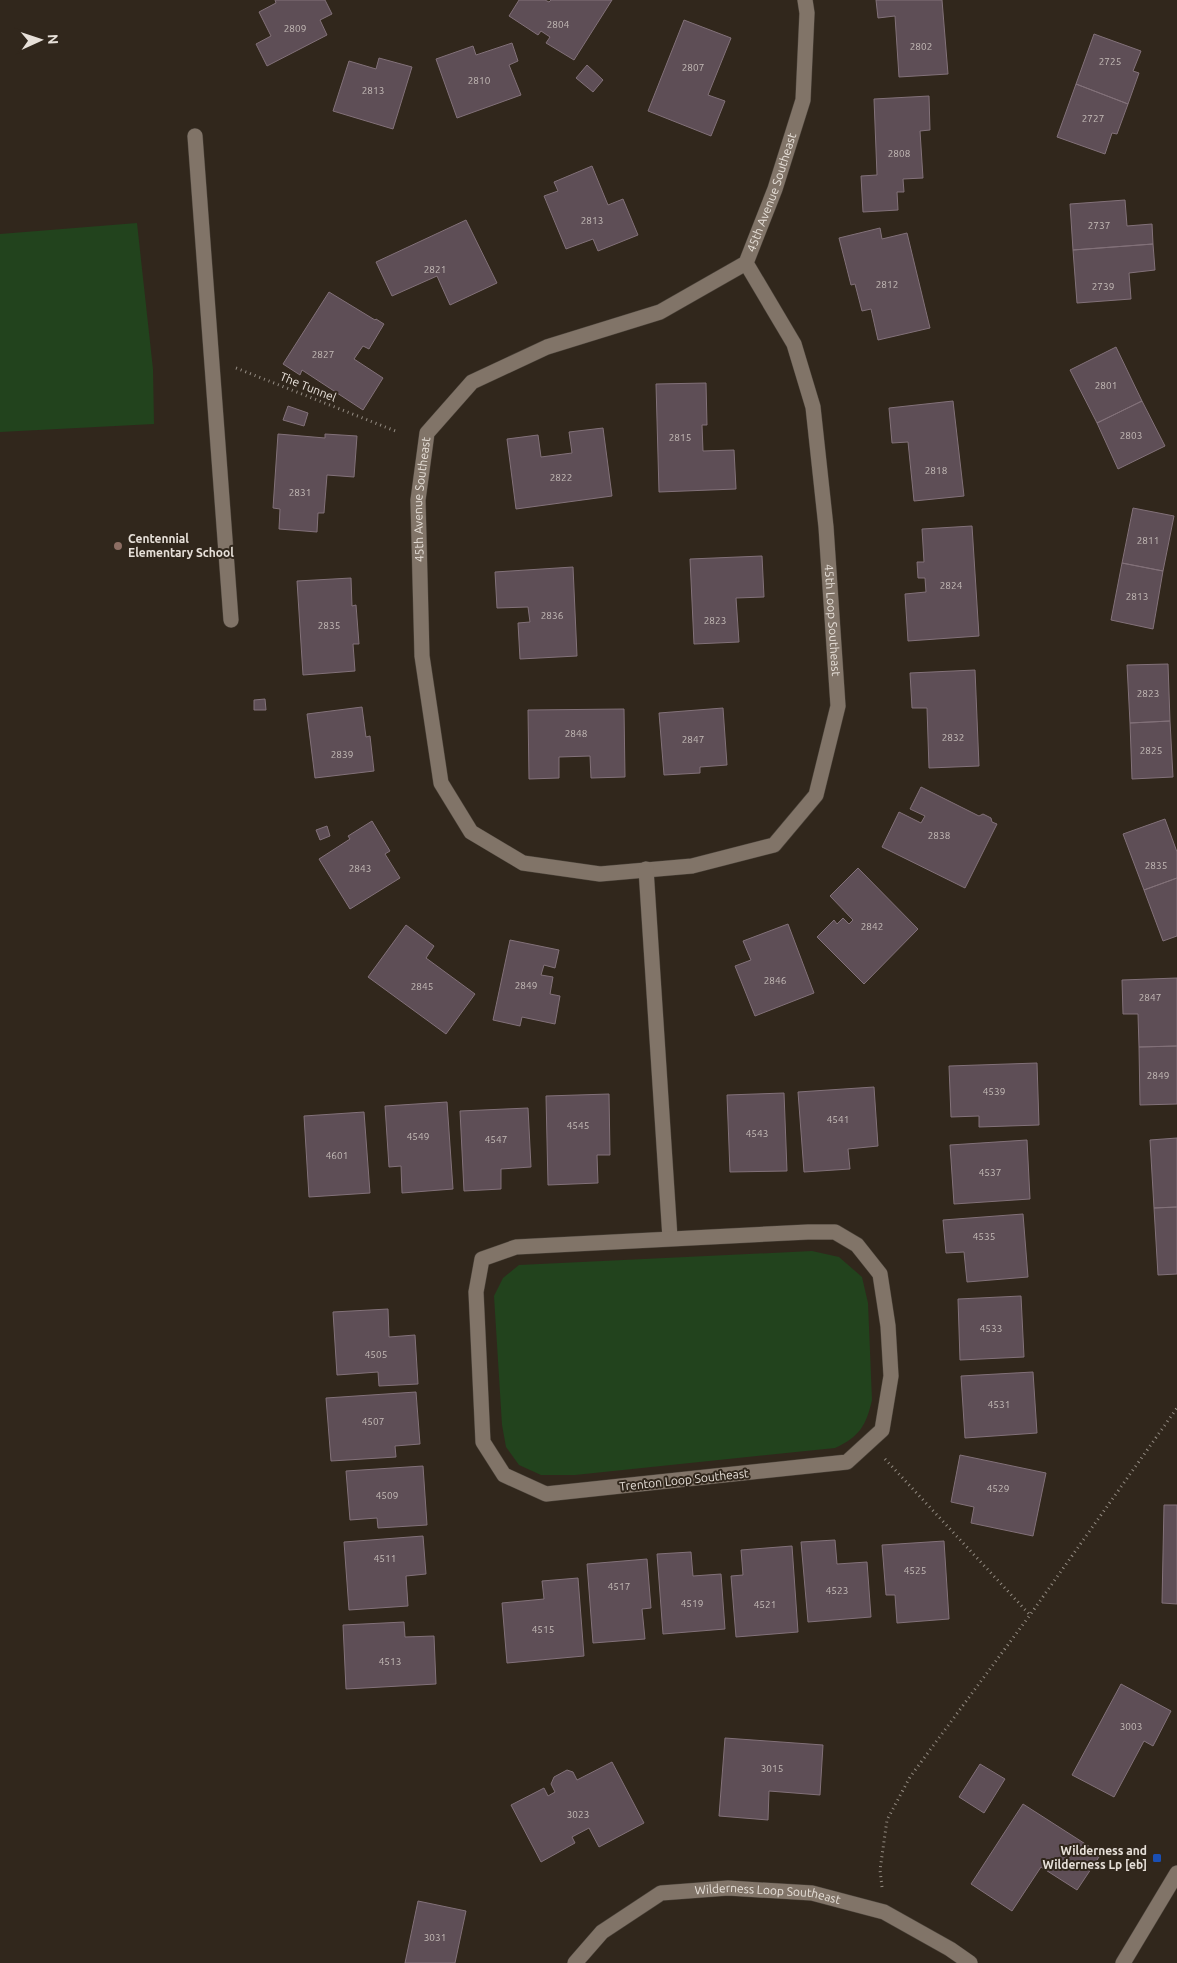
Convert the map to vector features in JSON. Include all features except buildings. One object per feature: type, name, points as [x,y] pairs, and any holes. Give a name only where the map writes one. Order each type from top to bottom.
[{"type":"street","name":"45th Avenue Southeast","points":[[646,870],[600,874],[524,863],[472,832],[441,782],[422,656],[418,500],[427,432],[472,382],[547,347],[660,312],[746,263],[775,189],[803,100],[806,0]]},
{"type":"street","points":[[195,136],[231,620]]},
{"type":"street","name":"45th Loop Southeast","points":[[646,870],[692,866],[774,845],[816,795],[838,706],[826,527],[813,406],[794,344],[746,263]]},
{"type":"street","points":[[646,870],[670,1238]]},
{"type":"street","name":"Trenton Loop Southeast","points":[[835,1232],[857,1245],[880,1274],[888,1326],[891,1376],[882,1430],[847,1462],[546,1494],[504,1475],[484,1442],[476,1292],[482,1259],[516,1247],[670,1238],[835,1232]]},
{"type":"street","points":[[1123,1963],[1177,1872]]},
{"type":"street","name":"Wilderness Loop Southeast","points":[[575,1963],[602,1932],[661,1893],[728,1888],[812,1893],[884,1912],[950,1949],[970,1963]]},
{"type":"path","name":"The Tunnel","points":[[212,358],[398,432]]},
{"type":"path","points":[[884,1912],[880,1870],[887,1820],[910,1777],[1030,1616],[1177,1408]]},
{"type":"path","points":[[868,1443],[897,1471],[1030,1616]]},
{"type":"green space","points":[[137,223],[153,369],[154,424],[0,432],[0,234]]},
{"type":"green space","points":[[812,1251],[839,1257],[862,1277],[868,1303],[872,1400],[864,1424],[850,1440],[835,1448],[575,1475],[541,1475],[519,1465],[506,1447],[502,1425],[494,1296],[503,1278],[519,1265]]},
{"type":"place","name":"Centennial Elementary School","points":[[118,546]]},
{"type":"place","name":"Wilderness and Wilderness Lp [eb]","points":[[1157,1858]]}]
